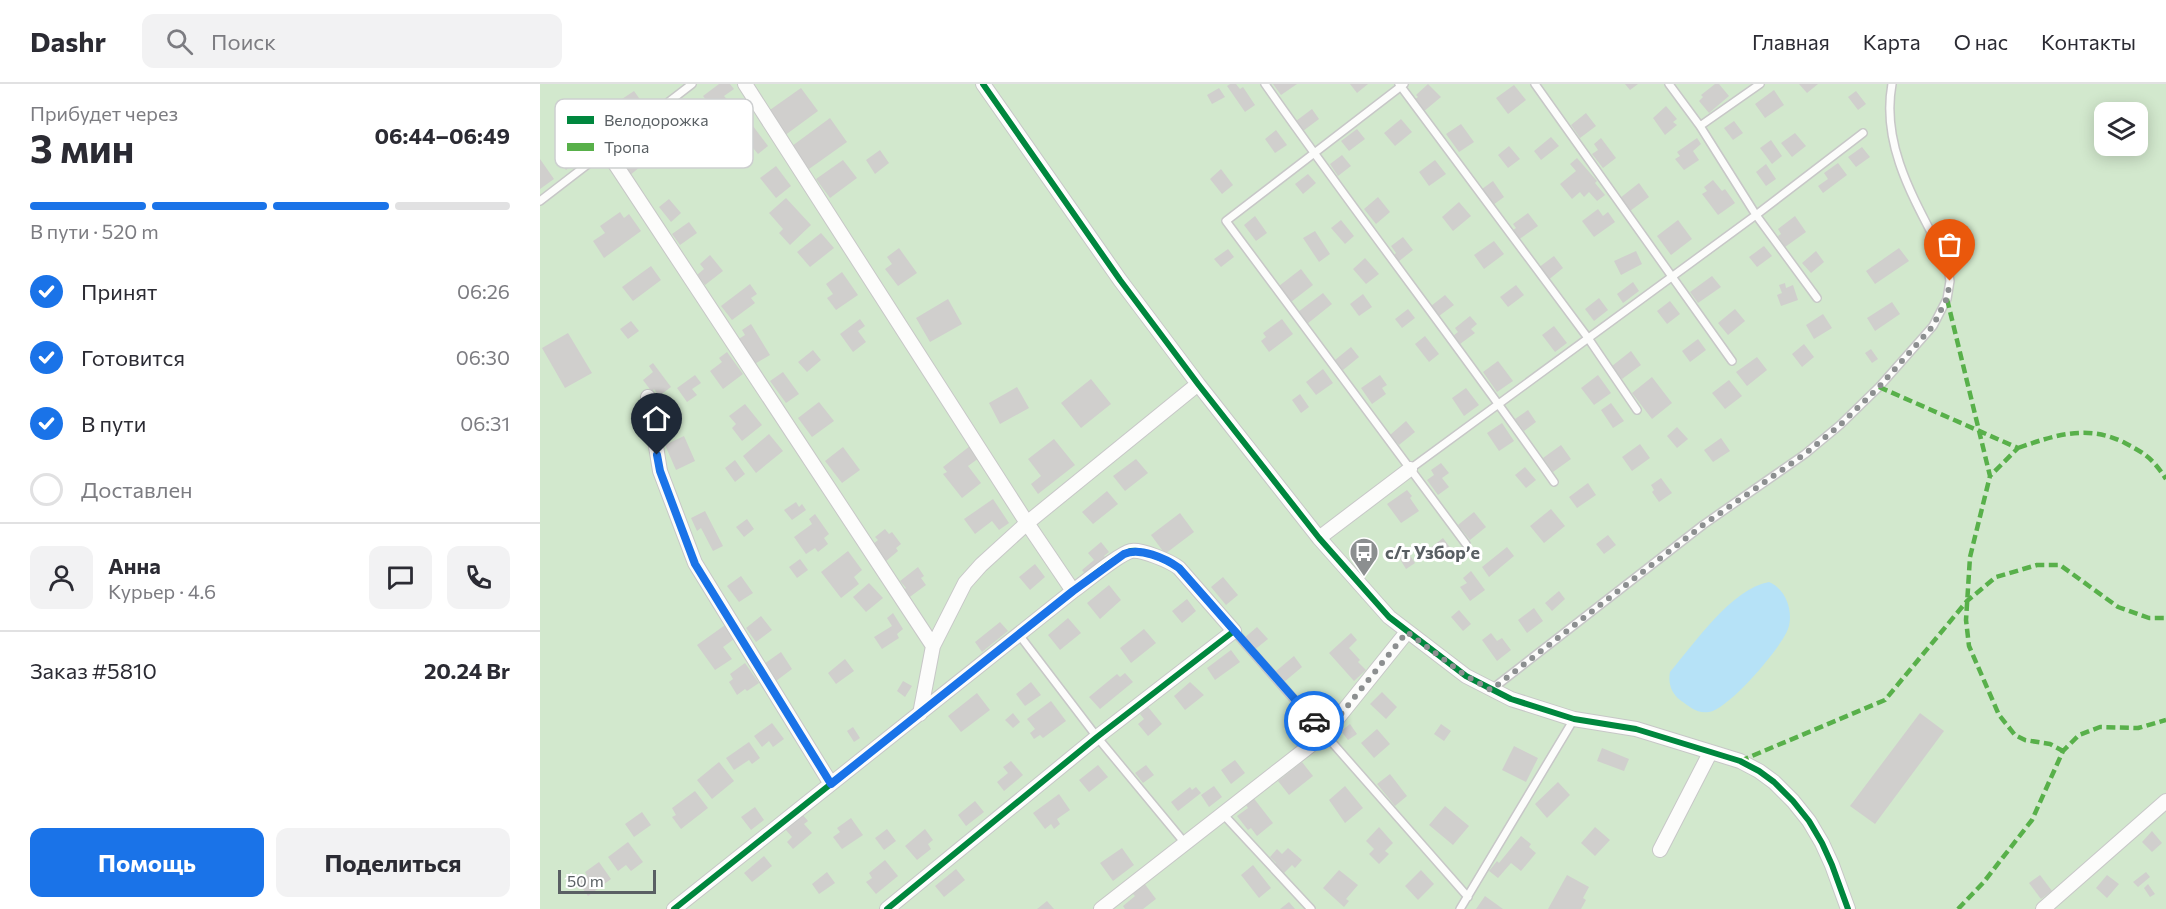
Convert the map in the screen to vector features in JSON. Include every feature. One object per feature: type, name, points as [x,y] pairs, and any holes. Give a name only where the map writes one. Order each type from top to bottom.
[{"type":"street","points":[[745,84],[1073,591]]},
{"type":"street","points":[[983,84],[1120,280],[1198,384],[1319,538],[1368,595],[1407,632],[1466,676],[1491,690],[1527,705],[1574,719],[1635,729],[1740,761],[1759,771],[1793,801],[1822,843],[1848,909]]},
{"type":"street","points":[[618,168],[933,646]]},
{"type":"street","points":[[920,714],[933,646],[965,583],[981,565],[1027,523],[1198,384]]},
{"type":"street","points":[[648,397],[660,471],[695,564],[831,784]]},
{"type":"street","points":[[1319,538],[1410,469]]},
{"type":"street","points":[[674,909],[1020,636],[1073,591],[1124,554],[1138,551],[1179,568],[1234,631],[1097,737],[887,909]]},
{"type":"street","points":[[1101,909],[1325,734],[1407,632]]},
{"type":"street","points":[[1659,850],[1710,753]]},
{"type":"street","points":[[2043,909],[2166,801]]},
{"type":"lane","points":[[672,99],[692,84]]},
{"type":"lane","points":[[1265,84],[1554,482]]},
{"type":"lane","points":[[1535,84],[1732,361]]},
{"type":"lane","points":[[1669,84],[1700,126],[1756,215],[1817,298]]},
{"type":"lane","points":[[1700,126],[1760,84]]},
{"type":"lane","points":[[1491,690],[1703,525],[1805,454],[1840,425],[1879,387],[1933,326],[1947,298],[1950,281],[1947,263],[1897,162],[1891,135],[1892,84]]},
{"type":"lane","points":[[1466,544],[1226,221],[1401,85],[1588,339],[1637,410]]},
{"type":"lane","points":[[1410,469],[1756,215],[1863,133]]},
{"type":"lane","points":[[540,201],[583,168]]},
{"type":"lane","points":[[1234,631],[1468,897]]},
{"type":"lane","points":[[1020,636],[1097,737],[1184,843]]},
{"type":"lane","points":[[1460,909],[1574,719]]},
{"type":"lane","points":[[1222,813],[1311,909]]},
{"type":"green space","points":[[540,84],[2166,84],[2166,909],[540,909]]},
{"type":"water","points":[[1769,582],[1784,595],[1790,615],[1788,629],[1776,650],[1741,689],[1718,708],[1709,712],[1701,712],[1690,707],[1672,691],[1669,680],[1670,672],[1728,606],[1755,586]]},
{"type":"building","points":[[719,84],[730,84],[734,89],[724,96],[727,99],[705,99],[703,96]]},
{"type":"building","points":[[1236,84],[1240,89],[1243,87],[1255,105],[1245,112],[1227,86]]},
{"type":"building","points":[[1273,84],[1297,84],[1281,95]]},
{"type":"building","points":[[1350,84],[1368,84],[1357,93]]},
{"type":"building","points":[[1428,84],[1441,97],[1423,112],[1413,101]]},
{"type":"building","points":[[1625,84],[1638,84],[1630,90]]},
{"type":"building","points":[[1715,84],[1719,84],[1729,96],[1709,113],[1699,101],[1703,97],[1701,95]]},
{"type":"building","points":[[1799,84],[1818,84],[1807,93]]},
{"type":"building","points":[[1514,85],[1526,100],[1508,114],[1496,98]]},
{"type":"building","points":[[801,88],[818,111],[784,136],[767,112]]},
{"type":"building","points":[[1219,88],[1225,97],[1212,104],[1207,95]]},
{"type":"building","points":[[1774,90],[1784,105],[1765,118],[1755,104]]},
{"type":"building","points":[[634,91],[640,99],[622,99]]},
{"type":"building","points":[[1856,91],[1866,104],[1858,110],[1848,97]]},
{"type":"building","points":[[1666,106],[1677,119],[1673,122],[1677,125],[1665,135],[1653,118]]},
{"type":"building","points":[[1312,109],[1319,119],[1303,131],[1296,121]]},
{"type":"building","points":[[1586,113],[1596,126],[1580,138],[1571,125]]},
{"type":"building","points":[[830,118],[847,142],[809,169],[792,146]]},
{"type":"building","points":[[1401,119],[1412,132],[1395,146],[1384,133]]},
{"type":"building","points":[[1734,121],[1743,133],[1733,140],[1724,128]]},
{"type":"building","points":[[1461,124],[1474,142],[1459,152],[1446,134]]},
{"type":"building","points":[[753,126],[768,146],[758,154],[753,148]]},
{"type":"building","points":[[1357,129],[1365,139],[1349,151],[1341,141]]},
{"type":"building","points":[[1276,130],[1287,145],[1275,153],[1265,139]]},
{"type":"building","points":[[1795,133],[1806,146],[1792,157],[1781,143]]},
{"type":"building","points":[[1551,137],[1559,146],[1541,160],[1534,151]]},
{"type":"building","points":[[1601,138],[1616,158],[1603,168],[1592,154],[1598,150],[1594,144]]},
{"type":"building","points":[[1697,138],[1701,144],[1693,151],[1699,160],[1684,170],[1675,159],[1680,156],[1677,152]]},
{"type":"building","points":[[1771,140],[1782,156],[1772,164],[1760,148]]},
{"type":"building","points":[[1509,146],[1520,159],[1508,168],[1498,155]]},
{"type":"building","points":[[1862,147],[1870,157],[1856,167],[1848,157]]},
{"type":"building","points":[[880,150],[889,163],[875,174],[866,160]]},
{"type":"building","points":[[1342,155],[1351,166],[1338,176],[1330,164]]},
{"type":"building","points":[[1577,158],[1597,181],[1595,183],[1605,195],[1597,201],[1589,192],[1584,197],[1580,192],[1572,199],[1560,184],[1576,171],[1570,164]]},
{"type":"building","points":[[540,159],[554,179],[540,189]]},
{"type":"building","points":[[843,160],[857,178],[830,198],[816,179]]},
{"type":"building","points":[[1435,160],[1446,174],[1429,186],[1419,172]]},
{"type":"building","points":[[1838,163],[1847,175],[1823,193],[1818,186],[1828,179],[1824,173]]},
{"type":"building","points":[[1766,164],[1776,179],[1766,186],[1756,172]]},
{"type":"building","points":[[776,166],[791,186],[776,198],[760,178]]},
{"type":"building","points":[[623,168],[639,168],[629,176]]},
{"type":"building","points":[[1221,169],[1233,185],[1222,194],[1210,179]]},
{"type":"building","points":[[1308,174],[1316,183],[1303,194],[1295,184]]},
{"type":"building","points":[[1713,180],[1722,191],[1725,189],[1735,203],[1718,215],[1702,194],[1707,191],[1704,187]]},
{"type":"building","points":[[1493,181],[1504,197],[1493,205],[1482,189]]},
{"type":"building","points":[[1639,183],[1649,197],[1630,211],[1620,198]]},
{"type":"building","points":[[1378,197],[1390,212],[1376,224],[1364,209]]},
{"type":"building","points":[[786,198],[811,225],[790,245],[779,233],[783,229],[769,213]]},
{"type":"building","points":[[669,199],[681,213],[671,222],[659,207]]},
{"type":"building","points":[[1459,202],[1471,216],[1453,231],[1442,217]]},
{"type":"building","points":[[1598,209],[1603,216],[1608,212],[1615,222],[1594,237],[1582,221]]},
{"type":"building","points":[[620,212],[624,218],[629,214],[641,231],[604,258],[593,241],[605,233],[600,226]]},
{"type":"building","points":[[1528,213],[1538,226],[1518,240],[1512,231],[1516,228],[1513,224]]},
{"type":"building","points":[[1255,216],[1267,233],[1256,241],[1244,225]]},
{"type":"building","points":[[1795,216],[1806,232],[1785,247],[1778,236],[1781,234],[1778,229]]},
{"type":"building","points":[[1341,220],[1354,236],[1345,244],[1331,228]]},
{"type":"building","points":[[1678,220],[1692,239],[1671,255],[1657,236]]},
{"type":"building","points":[[689,222],[697,233],[680,245],[672,234]]},
{"type":"building","points":[[1315,231],[1330,254],[1319,262],[1303,238]]},
{"type":"building","points":[[821,233],[834,248],[810,267],[797,252]]},
{"type":"building","points":[[1403,237],[1413,250],[1398,262],[1393,256],[1396,253],[1391,246]]},
{"type":"building","points":[[1494,241],[1504,254],[1484,269],[1474,255]]},
{"type":"building","points":[[1764,246],[1772,256],[1757,267],[1749,257]]},
{"type":"building","points":[[899,248],[917,273],[898,286],[885,269],[892,264],[887,257]]},
{"type":"building","points":[[1899,248],[1909,261],[1875,284],[1866,271]]},
{"type":"building","points":[[1228,249],[1234,257],[1221,267],[1214,259]]},
{"type":"building","points":[[1636,251],[1642,264],[1621,275],[1614,261]]},
{"type":"building","points":[[1816,251],[1824,262],[1811,273],[1802,263]]},
{"type":"building","points":[[710,255],[723,271],[705,285],[697,275],[704,269],[700,264]]},
{"type":"building","points":[[1554,256],[1563,268],[1547,281],[1538,268]]},
{"type":"building","points":[[1365,258],[1379,274],[1366,284],[1353,269]]},
{"type":"building","points":[[651,266],[661,280],[633,301],[622,287]]},
{"type":"building","points":[[1301,269],[1313,285],[1291,302],[1279,286]]},
{"type":"building","points":[[842,272],[858,295],[836,310],[827,298],[833,294],[826,284]]},
{"type":"building","points":[[1712,276],[1721,287],[1698,303],[1690,292]]},
{"type":"building","points":[[1633,282],[1639,291],[1623,303],[1617,294]]},
{"type":"building","points":[[1785,283],[1786,288],[1793,285],[1798,300],[1781,306],[1777,295],[1782,293],[1779,285]]},
{"type":"building","points":[[750,284],[757,294],[751,298],[755,303],[732,320],[721,306]]},
{"type":"building","points":[[1516,285],[1524,295],[1508,307],[1500,297]]},
{"type":"building","points":[[1323,293],[1332,304],[1307,324],[1298,312]]},
{"type":"building","points":[[1363,294],[1372,307],[1359,316],[1350,304]]},
{"type":"building","points":[[1445,295],[1454,305],[1439,316],[1431,306]]},
{"type":"building","points":[[1599,298],[1608,310],[1594,321],[1585,309]]},
{"type":"building","points":[[948,299],[962,324],[930,342],[916,318]]},
{"type":"building","points":[[1670,301],[1680,314],[1667,324],[1657,311]]},
{"type":"building","points":[[1892,302],[1900,314],[1875,331],[1867,318]]},
{"type":"building","points":[[1408,309],[1415,318],[1402,328],[1395,319]]},
{"type":"building","points":[[1735,309],[1745,321],[1728,335],[1718,323]]},
{"type":"building","points":[[1823,314],[1832,328],[1814,339],[1806,325]]},
{"type":"building","points":[[1470,316],[1477,324],[1471,329],[1475,333],[1460,344],[1453,336],[1458,332],[1455,328]]},
{"type":"building","points":[[860,319],[865,326],[858,331],[866,342],[853,352],[840,334]]},
{"type":"building","points":[[1282,319],[1293,334],[1269,352],[1261,341],[1266,337],[1263,333]]},
{"type":"building","points":[[631,321],[639,331],[628,339],[620,329]]},
{"type":"building","points":[[751,324],[770,355],[753,365],[737,340],[745,335],[742,330]]},
{"type":"building","points":[[1554,326],[1567,343],[1555,352],[1542,335]]},
{"type":"building","points":[[568,333],[592,373],[565,388],[542,348]]},
{"type":"building","points":[[1425,336],[1439,354],[1429,362],[1415,344]]},
{"type":"building","points":[[1698,339],[1706,350],[1690,362],[1682,351]]},
{"type":"building","points":[[1804,344],[1814,357],[1802,367],[1792,354]]},
{"type":"building","points":[[1351,347],[1359,357],[1343,370],[1335,360]]},
{"type":"building","points":[[1871,349],[1878,359],[1872,363],[1865,353]]},
{"type":"building","points":[[813,350],[821,360],[807,372],[798,362]]},
{"type":"building","points":[[1631,351],[1641,365],[1622,379],[1612,366]]},
{"type":"building","points":[[727,352],[743,374],[723,389],[710,371],[722,362],[719,358]]},
{"type":"building","points":[[1757,357],[1767,370],[1747,386],[1736,372]]},
{"type":"building","points":[[1498,361],[1513,381],[1497,392],[1483,372]]},
{"type":"building","points":[[653,363],[671,387],[659,396],[654,389],[652,392],[643,380],[653,372],[649,366]]},
{"type":"building","points":[[1323,369],[1333,383],[1316,395],[1306,382]]},
{"type":"building","points":[[783,372],[799,394],[786,403],[770,381]]},
{"type":"building","points":[[695,375],[701,383],[692,389],[697,395],[687,402],[677,388]]},
{"type":"building","points":[[1380,375],[1387,385],[1382,388],[1386,394],[1372,404],[1361,388]]},
{"type":"building","points":[[1598,375],[1611,393],[1594,405],[1581,388]]},
{"type":"building","points":[[1652,377],[1672,403],[1652,419],[1632,393]]},
{"type":"building","points":[[1091,379],[1111,404],[1081,428],[1061,403]]},
{"type":"building","points":[[1729,380],[1742,396],[1725,409],[1712,393]]},
{"type":"building","points":[[1017,387],[1029,408],[1000,424],[989,403]]},
{"type":"building","points":[[1466,388],[1479,405],[1464,416],[1452,398]]},
{"type":"building","points":[[1300,394],[1309,407],[1301,413],[1292,400]]},
{"type":"building","points":[[819,402],[834,421],[812,437],[798,418]]},
{"type":"building","points":[[1611,403],[1624,421],[1613,428],[1601,410]]},
{"type":"building","points":[[745,404],[762,425],[742,441],[732,428],[736,424],[729,416]]},
{"type":"building","points":[[1528,410],[1536,422],[1524,431],[1515,419]]},
{"type":"building","points":[[1406,421],[1415,432],[1399,445],[1390,435]]},
{"type":"building","points":[[1502,423],[1514,441],[1499,451],[1487,433]]},
{"type":"building","points":[[1677,427],[1688,439],[1677,448],[1667,436]]},
{"type":"building","points":[[769,434],[783,451],[756,473],[743,456]]},
{"type":"building","points":[[684,436],[695,461],[676,470],[665,445]]},
{"type":"building","points":[[1721,438],[1730,451],[1713,462],[1704,450]]},
{"type":"building","points":[[1054,439],[1075,465],[1038,494],[1031,484],[1041,476],[1028,459]]},
{"type":"building","points":[[1640,444],[1650,458],[1632,471],[1622,457]]},
{"type":"building","points":[[1561,445],[1571,459],[1553,472],[1543,458]]},
{"type":"building","points":[[970,446],[979,458],[968,466],[981,483],[962,498],[943,474],[947,472],[943,467]]},
{"type":"building","points":[[843,447],[860,470],[842,483],[825,461]]},
{"type":"building","points":[[1136,459],[1148,473],[1125,491],[1113,476]]},
{"type":"building","points":[[735,460],[745,474],[735,482],[725,468]]},
{"type":"building","points":[[1441,463],[1449,473],[1442,478],[1449,487],[1438,495],[1427,480],[1434,475],[1431,470]]},
{"type":"building","points":[[1525,467],[1536,480],[1526,488],[1515,475]]},
{"type":"building","points":[[1661,478],[1672,493],[1659,502],[1652,492],[1654,490],[1651,485]]},
{"type":"building","points":[[1588,483],[1596,495],[1577,508],[1569,497]]},
{"type":"building","points":[[1407,490],[1419,511],[1401,523],[1387,504]]},
{"type":"building","points":[[1107,491],[1118,504],[1093,524],[1082,512]]},
{"type":"building","points":[[993,499],[1009,523],[999,530],[992,521],[975,534],[964,519]]},
{"type":"building","points":[[796,502],[799,507],[802,504],[806,510],[792,520],[784,510]]},
{"type":"building","points":[[1551,509],[1565,526],[1544,543],[1530,526]]},
{"type":"building","points":[[705,511],[723,546],[713,551],[701,528],[697,531],[691,518]]},
{"type":"building","points":[[1474,512],[1486,527],[1470,540],[1458,525]]},
{"type":"building","points":[[1180,513],[1194,532],[1165,554],[1151,535]]},
{"type":"building","points":[[815,514],[829,534],[824,538],[828,544],[818,552],[815,548],[806,554],[794,537],[812,524],[809,519]]},
{"type":"building","points":[[747,519],[754,529],[744,537],[736,527]]},
{"type":"building","points":[[885,529],[889,534],[892,532],[901,544],[896,548],[898,551],[885,562],[872,545],[878,540],[875,537]]},
{"type":"building","points":[[1608,535],[1616,545],[1604,554],[1596,544]]},
{"type":"building","points":[[1443,538],[1452,550],[1439,560],[1429,549]]},
{"type":"building","points":[[1101,542],[1109,552],[1104,556],[1109,561],[1088,578],[1082,570],[1094,560],[1088,553]]},
{"type":"building","points":[[1402,543],[1415,563],[1406,569],[1393,548]]},
{"type":"building","points":[[1507,547],[1514,556],[1489,577],[1482,567]]},
{"type":"building","points":[[848,551],[862,570],[854,577],[859,584],[841,598],[821,572]]},
{"type":"building","points":[[800,559],[808,570],[797,578],[789,567]]},
{"type":"building","points":[[1035,564],[1045,577],[1030,590],[1019,577]]},
{"type":"building","points":[[918,567],[924,576],[921,578],[926,585],[907,599],[902,591],[906,588],[900,581]]},
{"type":"building","points":[[1471,571],[1485,590],[1470,601],[1460,587],[1467,583],[1463,578]]},
{"type":"building","points":[[741,576],[753,593],[739,602],[727,586]]},
{"type":"building","points":[[1223,577],[1238,595],[1226,605],[1211,587]]},
{"type":"building","points":[[869,583],[883,598],[866,612],[853,597]]},
{"type":"building","points":[[1109,585],[1121,600],[1100,619],[1087,603]]},
{"type":"building","points":[[1559,591],[1565,599],[1552,611],[1545,603]]},
{"type":"building","points":[[1187,599],[1196,611],[1182,623],[1172,611]]},
{"type":"building","points":[[1534,608],[1543,621],[1527,633],[1518,620]]},
{"type":"building","points":[[1459,610],[1471,624],[1463,631],[1451,617]]},
{"type":"building","points":[[893,613],[903,629],[897,634],[899,638],[882,649],[874,637],[892,626],[887,618]]},
{"type":"building","points":[[761,616],[772,630],[756,642],[746,628]]},
{"type":"building","points":[[1068,618],[1081,633],[1060,650],[1048,635]]},
{"type":"building","points":[[1000,622],[1008,631],[982,652],[975,642]]},
{"type":"building","points":[[728,623],[737,637],[723,647],[732,659],[715,670],[697,645]]},
{"type":"building","points":[[1257,627],[1268,639],[1253,651],[1243,639]]},
{"type":"building","points":[[1144,629],[1156,643],[1131,663],[1120,648]]},
{"type":"building","points":[[1351,633],[1357,640],[1349,648],[1366,670],[1354,681],[1329,653]]},
{"type":"building","points":[[1491,633],[1497,641],[1502,638],[1511,650],[1497,661],[1482,640]]},
{"type":"building","points":[[1231,650],[1240,662],[1215,680],[1207,668]]},
{"type":"building","points":[[781,652],[792,669],[776,681],[764,664]]},
{"type":"building","points":[[1294,656],[1302,667],[1284,682],[1275,672]]},
{"type":"building","points":[[845,659],[854,671],[836,684],[828,673]]},
{"type":"building","points":[[745,663],[759,683],[737,695],[729,682],[733,679],[730,674]]},
{"type":"building","points":[[1125,673],[1133,682],[1100,709],[1089,697],[1117,674],[1120,677]]},
{"type":"building","points":[[903,681],[912,686],[905,697],[897,691]]},
{"type":"building","points":[[1031,682],[1041,695],[1025,706],[1016,694]]},
{"type":"building","points":[[1190,682],[1204,695],[1185,710],[1174,696]]},
{"type":"building","points":[[1382,692],[1397,707],[1386,719],[1370,704]]},
{"type":"building","points":[[977,693],[990,710],[961,732],[948,716]]},
{"type":"building","points":[[1051,701],[1066,721],[1043,738],[1040,735],[1034,739],[1030,733],[1035,729],[1027,719]]},
{"type":"building","points":[[1148,707],[1162,724],[1148,736],[1138,724],[1144,719],[1140,714]]},
{"type":"building","points":[[1013,713],[1020,722],[1013,728],[1005,720]]},
{"type":"building","points":[[1920,713],[1944,731],[1875,824],[1850,806]]},
{"type":"building","points":[[772,723],[784,739],[773,747],[769,741],[762,747],[754,736]]},
{"type":"building","points":[[1350,724],[1357,734],[1348,740],[1341,731]]},
{"type":"building","points":[[1441,724],[1451,731],[1444,741],[1434,734]]},
{"type":"building","points":[[853,727],[860,738],[854,742],[847,731]]},
{"type":"building","points":[[1377,729],[1390,744],[1374,758],[1361,743]]},
{"type":"building","points":[[749,742],[760,758],[752,764],[749,760],[734,770],[726,758]]},
{"type":"building","points":[[1514,746],[1538,758],[1526,782],[1502,770]]},
{"type":"building","points":[[1602,748],[1629,759],[1624,771],[1597,761]]},
{"type":"building","points":[[1235,760],[1245,773],[1231,784],[1221,770]]},
{"type":"building","points":[[1011,761],[1023,775],[1004,791],[997,782],[1008,773],[1003,767]]},
{"type":"building","points":[[719,762],[734,781],[712,799],[697,780]]},
{"type":"building","points":[[1302,762],[1313,776],[1289,795],[1278,781]]},
{"type":"building","points":[[1098,765],[1108,777],[1089,792],[1079,780]]},
{"type":"building","points":[[1146,765],[1154,775],[1143,783],[1135,773]]},
{"type":"building","points":[[1390,774],[1407,796],[1395,806],[1377,784]]},
{"type":"building","points":[[1558,782],[1570,795],[1547,818],[1535,804]]},
{"type":"building","points":[[1214,786],[1222,797],[1209,807],[1201,795]]},
{"type":"building","points":[[1345,786],[1363,808],[1345,823],[1329,800]]},
{"type":"building","points":[[1190,787],[1192,790],[1196,787],[1201,793],[1178,811],[1171,802]]},
{"type":"building","points":[[695,791],[708,808],[681,829],[672,817],[676,815],[672,808]]},
{"type":"building","points":[[1059,794],[1070,810],[1057,819],[1060,824],[1054,829],[1051,824],[1045,829],[1033,813]]},
{"type":"building","points":[[1252,796],[1273,823],[1257,836],[1251,828],[1248,830],[1237,816],[1248,808],[1244,802]]},
{"type":"building","points":[[975,801],[984,812],[966,826],[958,815]]},
{"type":"building","points":[[1445,806],[1469,826],[1453,845],[1429,825]]},
{"type":"building","points":[[755,807],[764,820],[751,830],[741,817]]},
{"type":"building","points":[[642,812],[651,825],[634,837],[625,824]]},
{"type":"building","points":[[802,814],[808,821],[804,824],[812,833],[793,849],[787,842],[792,837],[785,829]]},
{"type":"building","points":[[851,818],[863,835],[842,849],[833,837],[840,832],[837,828]]},
{"type":"building","points":[[1379,827],[1393,843],[1385,851],[1389,854],[1379,864],[1369,854],[1374,849],[1366,841]]},
{"type":"building","points":[[1595,827],[1610,840],[1595,856],[1581,843]]},
{"type":"building","points":[[887,829],[896,841],[884,850],[875,838]]},
{"type":"building","points":[[925,829],[933,840],[928,844],[931,849],[917,860],[905,846]]},
{"type":"building","points":[[2152,831],[2162,843],[2152,852],[2142,842]]},
{"type":"building","points":[[1521,836],[1531,844],[1529,847],[1536,853],[1521,871],[1511,863],[1498,878],[1489,871],[1497,861],[1499,863]]},
{"type":"building","points":[[628,842],[643,862],[631,871],[626,865],[618,871],[608,857]]},
{"type":"building","points":[[1122,848],[1134,865],[1113,881],[1100,863]]},
{"type":"building","points":[[1288,848],[1302,860],[1295,868],[1292,865],[1282,875],[1273,866],[1276,863],[1270,857],[1277,849],[1282,854]]},
{"type":"building","points":[[764,856],[772,866],[752,882],[744,873]]},
{"type":"building","points":[[885,860],[898,876],[876,894],[866,882],[872,878],[869,873]]},
{"type":"building","points":[[599,862],[611,879],[588,896],[578,882],[587,876],[585,872]]},
{"type":"building","points":[[1253,865],[1271,888],[1259,898],[1241,875]]},
{"type":"building","points":[[956,869],[965,880],[944,897],[935,886]]},
{"type":"building","points":[[1339,870],[1358,885],[1346,899],[1349,901],[1344,907],[1323,888]]},
{"type":"building","points":[[1421,870],[1434,884],[1418,900],[1405,886]]},
{"type":"building","points":[[827,872],[835,883],[819,894],[812,884]]},
{"type":"building","points":[[2146,872],[2150,877],[2138,887],[2133,882]]},
{"type":"building","points":[[1567,875],[1589,887],[1583,898],[1586,900],[1581,909],[1548,909]]},
{"type":"building","points":[[2040,875],[2052,891],[2041,899],[2029,883]]},
{"type":"building","points":[[2107,875],[2119,884],[2107,898],[2096,888]]},
{"type":"building","points":[[1144,883],[1156,899],[1143,909],[1125,909],[1123,906],[1135,896],[1132,893]]},
{"type":"building","points":[[2148,884],[2155,894],[2150,897],[2144,888]]},
{"type":"building","points":[[1485,896],[1503,909],[1476,909]]},
{"type":"building","points":[[1047,901],[1054,909],[1037,909]]},
{"type":"building","points":[[1289,902],[1295,909],[1280,909]]},
{"type":"marked path","points":[[1947,299],[1990,476],[1970,557],[1966,620],[1969,646],[1999,715],[2015,735],[2025,740],[2050,744],[2063,751]]},
{"type":"marked path","points":[[1879,387],[2018,448],[1990,476]]},
{"type":"marked path","points":[[2018,448],[2072,433],[2098,434],[2125,443],[2144,454],[2157,466],[2166,479]]},
{"type":"marked path","points":[[1740,761],[1885,700],[1967,601],[1996,577],[2037,565],[2060,565],[2118,607],[2149,618],[2166,618]]},
{"type":"marked path","points":[[1958,909],[1983,883],[2032,820],[2063,751],[2079,735],[2100,727],[2138,728],[2166,720]]},
{"type":"cycle path","points":[[983,84],[1120,280],[1198,384],[1319,538],[1389,617],[1466,676],[1511,699],[1574,719],[1636,729],[1740,761],[1759,771],[1774,782],[1809,821],[1832,865],[1848,909]]},
{"type":"cycle path","points":[[674,909],[1073,591],[1125,553],[1141,552],[1179,568],[1234,631],[1097,737],[887,909]]},
{"type":"way so far","points":[[1314,721],[1325,734],[1407,632],[1466,676],[1491,690],[1703,525],[1805,454],[1840,425],[1879,387],[1933,326],[1947,298],[1950,281]]},
{"type":"place","name":"с/т Узборʼе","points":[[1364,578]]},
{"type":"route","points":[[657,455],[660,471],[695,564],[831,784],[1020,636],[1073,591],[1131,551],[1138,551],[1179,568],[1314,721]]}]
